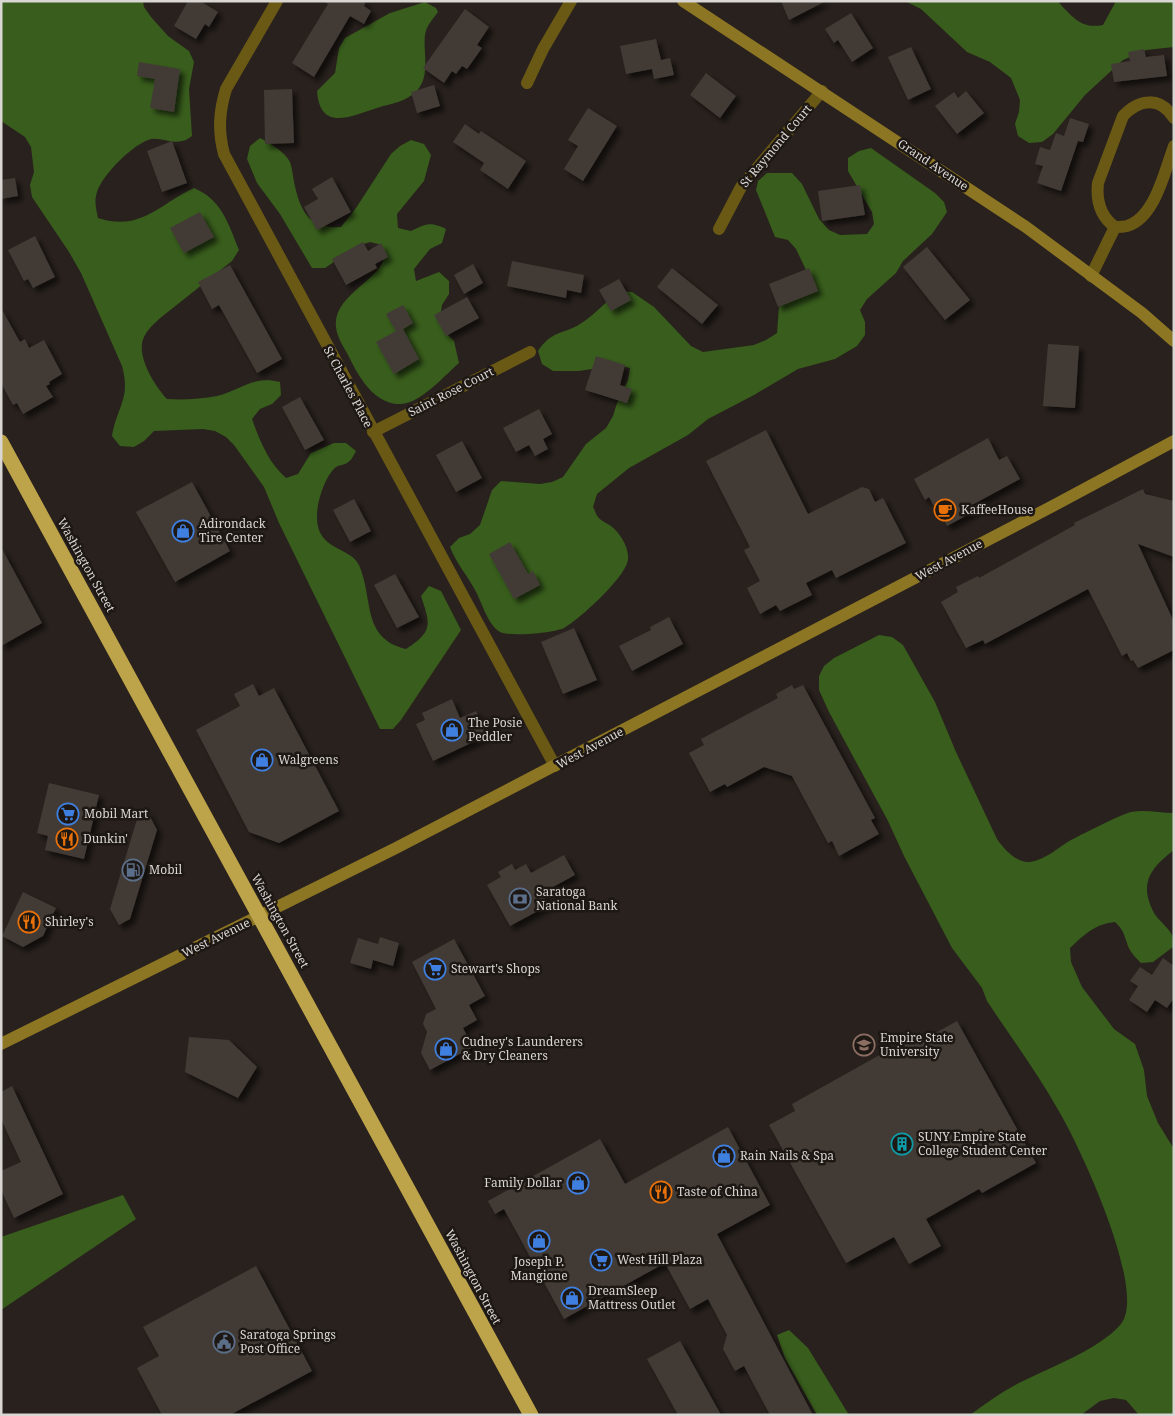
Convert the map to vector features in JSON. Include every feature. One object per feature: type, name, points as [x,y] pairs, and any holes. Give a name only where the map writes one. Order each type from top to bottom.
[{"type":"highway","name":"Washington Street","points":[[1,442],[531,1415]]},
{"type":"street","name":"St Charles Place","points":[[277,1],[226,89],[220,113],[220,138],[224,154],[555,766]]},
{"type":"street","points":[[527,83],[543,49],[571,1]]},
{"type":"street","name":"Grand Avenue","points":[[682,1],[1026,226],[1142,313],[1174,341]]},
{"type":"street","name":"St Raymond Court","points":[[719,229],[741,187],[822,91]]},
{"type":"street","points":[[1174,118],[1163,106],[1153,102],[1141,103],[1130,108],[1123,116],[1098,183],[1099,203],[1106,221],[1115,227],[1127,226],[1139,220],[1154,201],[1174,146]]},
{"type":"street","points":[[1091,276],[1115,227]]},
{"type":"street","name":"Saint Rose Court","points":[[373,432],[530,352]]},
{"type":"street","name":"West Avenue","points":[[1,1044],[260,916],[555,766],[1174,441]]},
{"type":"green space","points":[[1,1],[143,1],[144,7],[151,17],[168,36],[189,51],[194,62],[189,89],[192,136],[178,142],[151,139],[128,153],[105,177],[100,185],[96,199],[98,218],[113,221],[138,219],[194,188],[211,199],[223,213],[239,250],[232,261],[151,327],[144,337],[142,344],[144,361],[152,378],[167,399],[198,399],[217,396],[262,380],[280,382],[281,395],[272,404],[260,409],[252,419],[269,458],[286,478],[298,474],[311,453],[334,443],[346,443],[356,451],[346,464],[336,467],[328,476],[317,510],[318,527],[327,542],[355,559],[359,565],[375,627],[392,644],[406,649],[415,643],[425,632],[427,626],[428,620],[421,596],[429,586],[441,591],[461,630],[393,729],[380,729],[279,523],[264,487],[234,445],[226,437],[215,431],[203,429],[154,431],[144,441],[134,447],[120,446],[112,436],[124,395],[125,387],[122,366],[81,273],[32,197],[30,185],[34,172],[31,147],[25,137],[1,121]]},
{"type":"green space","points":[[905,1],[1059,1],[1078,21],[1095,26],[1103,25],[1116,1],[1174,1],[1174,47],[1146,50],[1123,60],[1085,95],[1053,134],[1042,142],[1029,143],[1018,136],[1015,124],[1020,100],[1011,78],[990,62],[967,52],[921,9]]},
{"type":"green space","points":[[425,2],[436,8],[438,12],[426,32],[425,69],[419,88],[404,100],[355,115],[337,118],[324,112],[319,104],[317,91],[335,73],[339,48],[345,38],[390,13]]},
{"type":"green space","points":[[260,138],[281,151],[290,162],[299,201],[307,216],[321,225],[330,227],[341,227],[356,208],[391,154],[400,146],[411,140],[424,144],[431,155],[424,181],[397,214],[398,228],[411,231],[424,225],[432,224],[446,229],[442,243],[430,249],[414,269],[416,281],[439,272],[449,281],[449,294],[442,305],[440,318],[444,331],[454,341],[459,363],[432,388],[416,399],[396,404],[386,401],[372,392],[362,381],[341,341],[336,327],[337,316],[349,296],[376,272],[382,264],[384,256],[382,245],[370,242],[357,246],[325,268],[312,268],[280,214],[257,183],[247,159],[250,146]]},
{"type":"green space","points":[[871,148],[935,193],[944,202],[947,212],[932,234],[903,261],[896,273],[867,299],[860,310],[865,322],[865,335],[857,346],[835,359],[798,369],[708,419],[688,435],[629,468],[597,494],[593,507],[598,517],[621,536],[628,554],[626,566],[612,586],[591,607],[564,628],[532,634],[500,632],[488,618],[475,590],[450,547],[459,538],[470,534],[480,525],[492,490],[501,481],[540,484],[552,482],[563,477],[586,444],[606,428],[628,380],[630,368],[617,365],[579,371],[553,371],[542,364],[538,351],[543,344],[553,336],[585,321],[619,291],[632,292],[654,307],[691,346],[703,352],[754,345],[766,340],[777,333],[779,307],[790,299],[807,272],[796,249],[788,240],[775,237],[756,190],[758,181],[767,173],[792,173],[802,184],[819,219],[829,230],[840,235],[867,234],[874,224],[872,212],[848,171],[848,158],[859,151]]},
{"type":"green space","points":[[879,635],[892,637],[903,645],[935,702],[997,839],[1015,858],[1025,862],[1036,861],[1071,840],[1131,812],[1174,813],[1174,850],[1158,864],[1147,885],[1147,894],[1154,913],[1172,935],[1173,947],[1153,962],[1141,963],[1134,956],[1123,932],[1115,922],[1096,927],[1070,948],[1071,962],[1082,987],[1114,1029],[1135,1044],[1144,1070],[1147,1096],[1158,1123],[1174,1149],[1174,1415],[1139,1415],[1126,1400],[1114,1398],[1100,1401],[1081,1415],[970,1415],[1011,1387],[1087,1350],[1111,1333],[1121,1324],[1127,1307],[1125,1281],[1118,1250],[1107,1216],[1080,1151],[1057,1108],[987,1001],[982,988],[952,948],[819,690],[819,676],[824,666],[834,658]]},
{"type":"green space","points":[[123,1195],[136,1219],[1,1310],[1,1237]]},
{"type":"green space","points":[[789,1330],[808,1348],[849,1415],[817,1415],[785,1358],[777,1335]]},
{"type":"building","points":[[188,1],[200,1],[218,12],[209,27],[205,24],[196,39],[174,26]]},
{"type":"building","points":[[323,1],[366,1],[364,6],[371,11],[364,24],[350,16],[314,77],[292,63],[328,4]]},
{"type":"building","points":[[781,1],[826,1],[789,20]]},
{"type":"building","points":[[465,9],[489,27],[477,45],[482,48],[467,69],[462,66],[456,74],[452,71],[444,83],[423,68]]},
{"type":"building","points":[[851,13],[873,48],[852,62],[838,40],[834,43],[825,29]]},
{"type":"building","points":[[656,39],[661,60],[670,58],[674,75],[654,79],[652,69],[626,74],[620,46]]},
{"type":"building","points":[[911,47],[931,89],[908,100],[888,57]]},
{"type":"building","points":[[1144,49],[1146,57],[1164,55],[1167,76],[1114,82],[1111,64],[1130,61],[1128,52]]},
{"type":"building","points":[[139,62],[180,69],[174,112],[150,108],[155,79],[137,76]]},
{"type":"building","points":[[706,73],[736,96],[720,118],[690,95]]},
{"type":"building","points":[[434,85],[440,106],[417,113],[411,92]]},
{"type":"building","points":[[292,89],[294,143],[265,144],[264,90]]},
{"type":"building","points":[[966,91],[984,113],[957,134],[935,106],[954,92],[958,98]]},
{"type":"building","points":[[588,108],[617,126],[583,181],[564,169],[578,146],[568,140]]},
{"type":"building","points":[[1070,118],[1089,124],[1083,142],[1078,141],[1061,191],[1037,183],[1043,166],[1035,164],[1040,147],[1050,150],[1056,133],[1064,136]]},
{"type":"building","points":[[465,124],[479,134],[481,131],[526,161],[508,189],[480,170],[484,163],[453,142]]},
{"type":"building","points":[[172,141],[187,183],[162,192],[147,151]]},
{"type":"building","points":[[332,177],[351,212],[317,230],[304,207],[318,199],[312,189]]},
{"type":"building","points":[[15,178],[18,196],[1,199],[1,180]]},
{"type":"building","points":[[860,185],[865,215],[822,221],[818,191]]},
{"type":"building","points":[[200,212],[214,237],[184,253],[170,228]]},
{"type":"building","points":[[35,236],[55,277],[33,288],[28,279],[24,281],[8,250]]},
{"type":"building","points":[[363,242],[368,251],[381,243],[388,257],[375,264],[377,268],[346,285],[332,259]]},
{"type":"building","points":[[927,247],[970,300],[945,320],[903,267]]},
{"type":"building","points":[[512,261],[584,275],[581,293],[567,290],[566,298],[507,286]]},
{"type":"building","points":[[473,264],[483,283],[464,294],[454,275]]},
{"type":"building","points":[[230,265],[282,359],[257,373],[219,305],[212,309],[198,282]]},
{"type":"building","points":[[672,268],[718,305],[702,324],[657,287]]},
{"type":"building","points":[[809,268],[818,291],[778,307],[769,284]]},
{"type":"building","points":[[619,279],[631,300],[611,311],[599,290]]},
{"type":"building","points":[[467,297],[479,318],[446,336],[434,315]]},
{"type":"building","points":[[403,305],[413,323],[403,329],[419,359],[394,374],[376,342],[396,331],[386,314]]},
{"type":"building","points":[[1,308],[20,342],[25,339],[29,348],[44,340],[62,374],[46,386],[53,397],[23,414],[17,403],[13,405],[1,383]]},
{"type":"building","points":[[1048,344],[1079,346],[1075,408],[1043,406]]},
{"type":"building","points":[[596,356],[625,365],[620,385],[632,389],[627,403],[585,390]]},
{"type":"building","points":[[300,397],[324,440],[305,450],[282,407]]},
{"type":"building","points":[[539,409],[552,434],[543,439],[548,449],[535,456],[529,445],[516,452],[503,428]]},
{"type":"building","points":[[766,430],[808,514],[862,487],[869,489],[875,502],[883,498],[906,543],[836,578],[832,570],[806,583],[812,595],[780,611],[776,605],[760,614],[747,588],[760,581],[744,550],[750,547],[706,461]]},
{"type":"building","points":[[988,438],[999,460],[1007,456],[1020,479],[972,505],[975,511],[947,526],[929,497],[925,500],[914,479]]},
{"type":"building","points":[[462,441],[482,478],[456,492],[436,455]]},
{"type":"building","name":"Adirondack Tire Center","points":[[192,482],[230,551],[175,582],[136,512]]},
{"type":"building","points":[[1143,489],[1145,494],[1174,501],[1174,557],[1138,544],[1174,622],[1174,650],[1138,668],[1133,660],[1131,661],[1127,653],[1122,656],[1088,589],[985,644],[983,640],[966,648],[941,602],[958,592],[956,587],[978,576],[979,578],[1075,525],[1074,523]]},
{"type":"building","points":[[354,499],[371,531],[350,542],[333,510]]},
{"type":"building","points":[[510,542],[528,574],[533,571],[540,585],[514,599],[489,554]]},
{"type":"building","points":[[1,547],[42,623],[1,646]]},
{"type":"building","points":[[395,574],[419,617],[397,628],[374,585]]},
{"type":"building","points":[[669,617],[683,644],[632,671],[619,646],[651,630],[650,627]]},
{"type":"building","points":[[574,628],[597,680],[563,694],[541,642]]},
{"type":"building","name":"Walgreens","points":[[253,684],[259,696],[274,688],[339,811],[279,843],[249,832],[196,730],[240,706],[234,694]]},
{"type":"building","points":[[792,685],[794,689],[803,685],[875,818],[871,820],[879,834],[839,856],[832,841],[828,843],[792,776],[764,767],[727,787],[725,784],[710,792],[689,753],[704,745],[701,739],[778,698],[776,694]]},
{"type":"building","name":"The Posie Peddler","points":[[452,699],[460,718],[476,711],[488,735],[433,761],[416,724],[425,720],[422,713]]},
{"type":"building","name":"Mobil Mart","points":[[49,783],[99,795],[84,859],[45,850],[48,836],[37,833]]},
{"type":"building","name":"Mobil","points":[[147,811],[157,830],[130,919],[119,925],[110,909],[138,816]]},
{"type":"building","name":"Saratoga National Bank","points":[[564,855],[575,875],[542,893],[549,905],[510,926],[487,885],[501,877],[498,872],[512,864],[515,870],[526,864],[531,873]]},
{"type":"building","name":"Shirley's","points":[[23,892],[56,908],[43,936],[23,947],[2,936]]},
{"type":"building","points":[[380,937],[399,943],[393,966],[373,960],[371,969],[350,963],[358,938],[378,944]]},
{"type":"building","points":[[454,939],[485,996],[469,1005],[477,1020],[463,1028],[473,1047],[430,1070],[421,1053],[427,1032],[423,1024],[426,1014],[436,1009],[412,962]]},
{"type":"building","points":[[1163,958],[1174,966],[1174,998],[1167,1008],[1155,1000],[1147,1012],[1129,1000],[1138,986],[1130,981],[1140,967],[1152,975]]},
{"type":"building","name":"SUNY Empire State College Student Center","points":[[957,1021],[1036,1163],[982,1193],[979,1189],[926,1219],[941,1246],[909,1264],[894,1237],[846,1263],[769,1125],[795,1111],[792,1104],[919,1033],[923,1040]]},
{"type":"building","points":[[189,1037],[229,1040],[257,1067],[238,1098],[185,1072]]},
{"type":"building","points":[[12,1086],[63,1194],[14,1218],[1,1190],[1,1171],[21,1162],[1,1119],[1,1092]]},
{"type":"building","name":"West Hill Plaza","points":[[728,1127],[770,1205],[717,1234],[813,1415],[770,1415],[744,1366],[735,1371],[723,1349],[727,1335],[708,1299],[690,1309],[665,1263],[564,1319],[504,1209],[495,1214],[488,1201],[600,1139],[625,1184]]},
{"type":"building","name":"Saratoga Springs Post Office","points":[[256,1266],[312,1371],[230,1415],[162,1415],[137,1368],[159,1356],[143,1327]]},
{"type":"building","points":[[680,1341],[721,1415],[678,1415],[647,1359]]},
{"type":"place","name":"KaffeeHouse","points":[[945,510]]},
{"type":"place","name":"Adirondack Tire Center","points":[[183,531]]},
{"type":"place","name":"The Posie Peddler","points":[[452,730]]},
{"type":"place","name":"Walgreens","points":[[262,760]]},
{"type":"place","name":"Mobil Mart","points":[[68,814]]},
{"type":"place","name":"Dunkin'","points":[[67,839]]},
{"type":"place","name":"Mobil","points":[[133,870]]},
{"type":"place","name":"Saratoga National Bank","points":[[520,899]]},
{"type":"place","name":"Shirley's","points":[[29,922]]},
{"type":"place","name":"Stewart's Shops","points":[[435,969]]},
{"type":"place","name":"Empire State University","points":[[864,1045]]},
{"type":"place","name":"Cudney's Launderers & Dry Cleaners","points":[[446,1049]]},
{"type":"place","name":"SUNY Empire State College Student Center","points":[[902,1144]]},
{"type":"place","name":"Rain Nails & Spa","points":[[724,1156]]},
{"type":"place","name":"Family Dollar","points":[[578,1183]]},
{"type":"place","name":"Taste of China","points":[[661,1192]]},
{"type":"place","name":"Joseph P. Mangione","points":[[539,1241]]},
{"type":"place","name":"West Hill Plaza","points":[[601,1260]]},
{"type":"place","name":"DreamSleep Mattress Outlet","points":[[572,1298]]},
{"type":"place","name":"Saratoga Springs Post Office","points":[[224,1342]]}]
